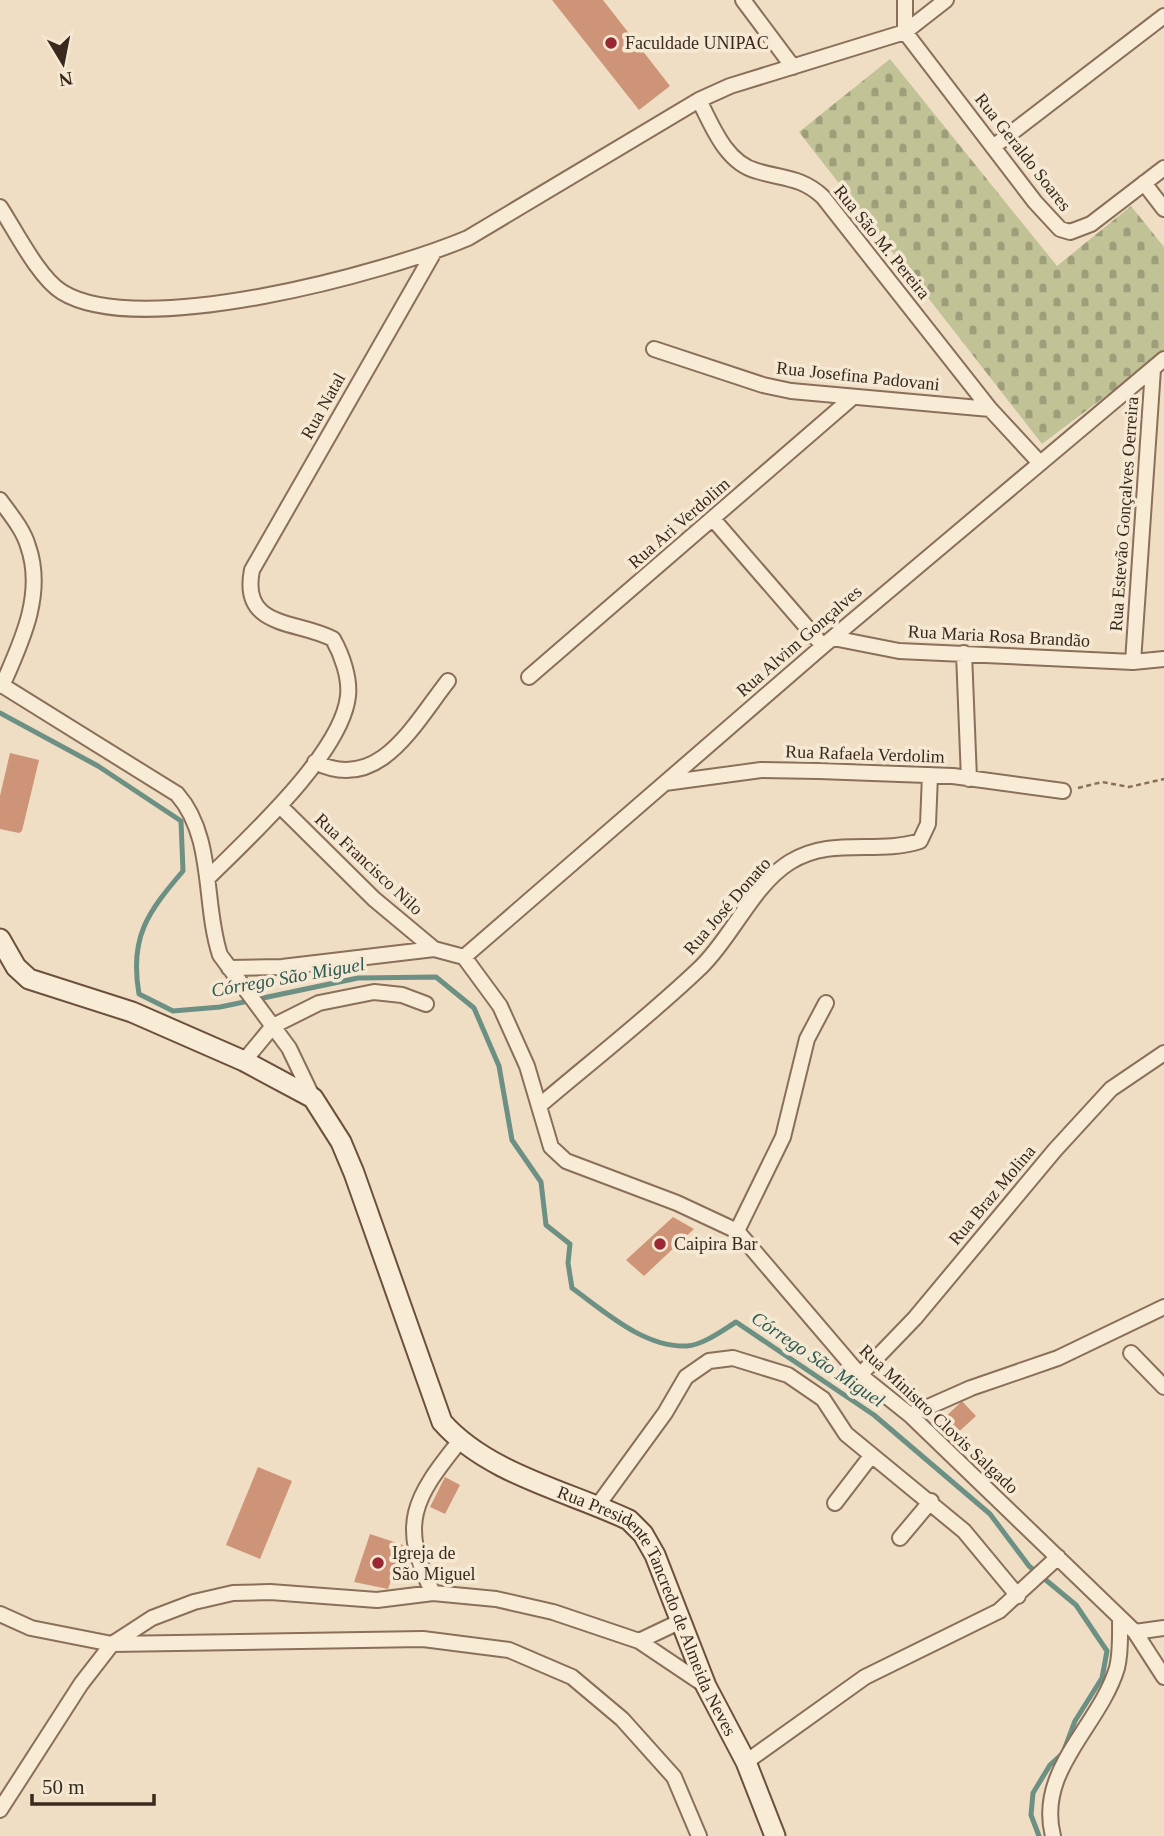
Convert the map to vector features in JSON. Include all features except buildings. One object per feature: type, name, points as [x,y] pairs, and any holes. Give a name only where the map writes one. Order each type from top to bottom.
[{"type":"main road","name":"Rua Presidente Tancredo de Almeida Neves","points":[[0,939],[16,967],[29,979],[132,1012],[244,1061],[313,1098],[341,1142],[442,1422],[459,1442],[491,1460],[629,1520],[643,1534],[655,1555],[706,1686],[747,1762],[775,1836]]},
{"type":"street","points":[[743,0],[793,68]]},
{"type":"street","points":[[905,0],[905,32]]},
{"type":"street","points":[[0,207],[48,279],[59,291],[103,308],[177,310],[262,296],[434,252],[504,218],[699,100],[730,86],[905,32],[946,0]]},
{"type":"street","points":[[993,147],[1164,16]]},
{"type":"street","name":"Rua Geraldo Soares","points":[[905,32],[1035,202],[1060,229],[1070,232],[1091,224],[1164,168]]},
{"type":"street","name":"Rua São M. Pereira","points":[[699,100],[722,145],[743,165],[757,172],[797,178],[822,197],[990,408]]},
{"type":"street","points":[[1144,183],[1164,209]]},
{"type":"street","name":"Rua Natal","points":[[208,878],[280,806],[315,762],[344,713],[348,694],[340,650],[333,639],[322,633],[274,620],[262,613],[252,600],[248,585],[251,569],[434,252]]},
{"type":"street","name":"Rua Josefina Padovani","points":[[654,349],[763,385],[853,397],[990,408]]},
{"type":"street","name":"Rua Alvim Gonçalves","points":[[464,957],[576,857],[1039,462],[1158,364]]},
{"type":"street","name":"Rua Estevão Gonçalves Oerreira","points":[[1133,662],[1158,364]]},
{"type":"street","name":"Rua Ari Verdolim","points":[[529,677],[853,397]]},
{"type":"street","points":[[990,408],[1039,462]]},
{"type":"street","points":[[0,500],[29,547],[33,573],[30,617],[1,685],[177,794],[192,815],[208,878],[215,939],[233,973],[434,949],[464,957]]},
{"type":"street","points":[[713,519],[828,642]]},
{"type":"street","name":"Rua Maria Rosa Brandão","points":[[828,642],[899,651],[1133,662],[1164,659]]},
{"type":"street","points":[[964,653],[970,779]]},
{"type":"street","points":[[315,762],[333,771],[349,773],[380,761],[400,741],[448,681]]},
{"type":"street","name":"Rua Rafaela Verdolim","points":[[665,783],[761,771],[930,775],[1063,791]]},
{"type":"street","name":"Rua José Donato","points":[[539,1106],[702,966],[758,894],[789,863],[818,850],[842,845],[908,845],[920,841],[928,824],[930,775]]},
{"type":"street","name":"Rua Francisco Nilo","points":[[280,806],[374,899],[434,949]]},
{"type":"street","name":"Rua Ministro Clovis Salgado","points":[[464,957],[500,1006],[527,1066],[551,1147],[566,1161],[677,1203],[737,1231],[860,1375],[910,1415],[1054,1561],[1135,1632],[1164,1677]]},
{"type":"street","name":"Rua Presidente Tancredo de Almeida Neves","points":[[233,973],[299,1065],[313,1098]]},
{"type":"street","points":[[244,1061],[270,1022],[319,1003],[352,994],[402,995],[426,1004]]},
{"type":"street","points":[[737,1231],[783,1137],[807,1039],[826,1003]]},
{"type":"street","name":"Rua Braz Molina","points":[[860,1375],[915,1318],[1055,1150],[1111,1089],[1164,1053]]},
{"type":"street","points":[[910,1415],[971,1388],[1058,1358],[1164,1307]]},
{"type":"street","points":[[1131,1353],[1164,1387]]},
{"type":"street","points":[[598,1505],[665,1413],[686,1377],[709,1361],[733,1358],[788,1375],[823,1399],[846,1433],[871,1456],[931,1501],[1021,1593]]},
{"type":"street","points":[[433,1593],[421,1570],[412,1531],[419,1502],[431,1477],[459,1442]]},
{"type":"street","points":[[835,1503],[871,1456]]},
{"type":"street","points":[[901,1538],[931,1501]]},
{"type":"street","points":[[747,1762],[865,1677],[999,1611],[1054,1561]]},
{"type":"street","points":[[0,1810],[81,1684],[112,1644],[152,1618],[194,1602],[233,1594],[270,1592],[377,1600],[433,1593],[496,1599],[553,1612],[639,1641],[706,1686]]},
{"type":"street","points":[[0,1614],[31,1628],[112,1644],[423,1639],[509,1650],[572,1677],[622,1719],[674,1777],[699,1836]]},
{"type":"street","points":[[1054,1836],[1048,1806],[1052,1788],[1105,1696],[1116,1668],[1121,1619]]},
{"type":"street","points":[[639,1641],[679,1622]]},
{"type":"street","points":[[1135,1632],[1164,1628]]},
{"type":"path","points":[[1063,791],[1102,782],[1129,787],[1164,779]]},
{"type":"green space","points":[[890,59],[1057,266],[1131,206],[1164,247],[1164,352],[1042,444],[799,132]]},
{"type":"waterway","name":"Córrego São Miguel","points":[[0,713],[98,766],[181,821],[183,871],[144,926],[137,956],[139,994],[173,1011],[220,1007],[358,978],[436,977],[474,1008],[499,1066],[512,1140],[541,1182],[546,1225],[570,1244],[568,1263],[572,1288],[640,1335],[671,1345],[700,1343],[736,1322],[874,1415],[990,1514],[1029,1566],[1076,1605],[1107,1651],[1102,1678],[1075,1721],[1063,1753],[1050,1765],[1033,1793],[1031,1815],[1039,1836]]},
{"type":"place","name":"Faculdade UNIPAC","points":[[611,43]]},
{"type":"place","name":"Caipira Bar","points":[[660,1244]]},
{"type":"place","name":"Igreja de São Miguel","points":[[378,1563]]}]
